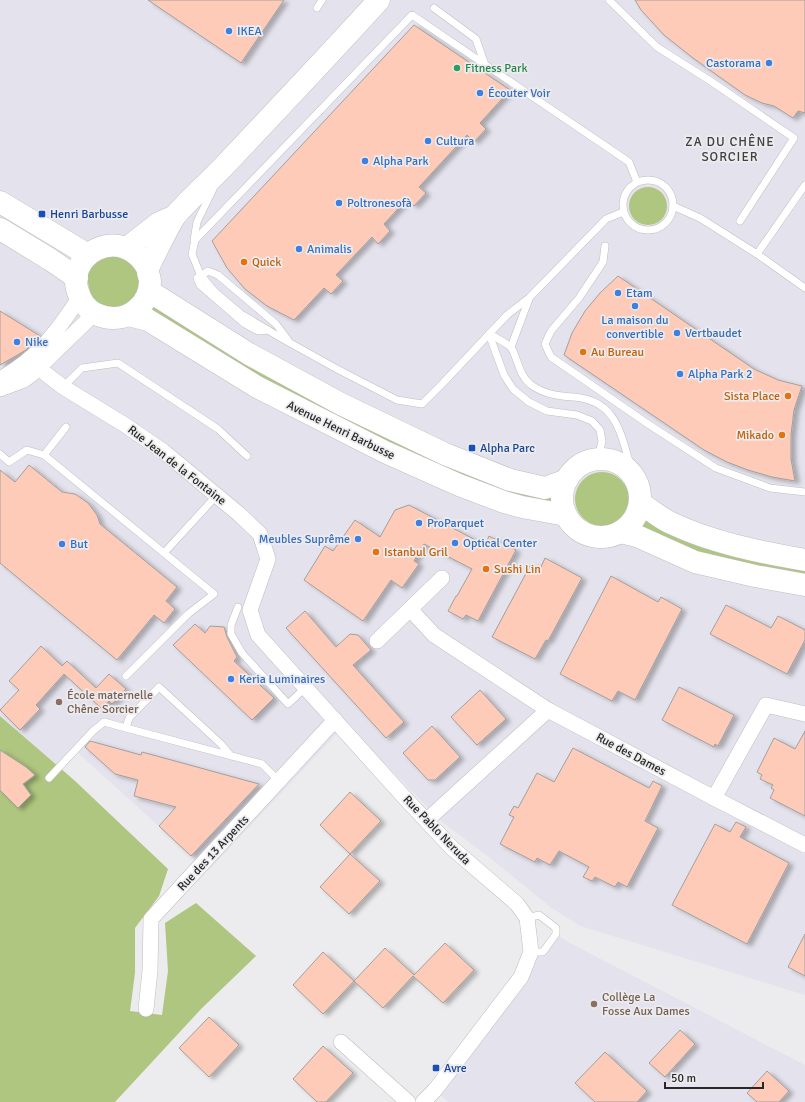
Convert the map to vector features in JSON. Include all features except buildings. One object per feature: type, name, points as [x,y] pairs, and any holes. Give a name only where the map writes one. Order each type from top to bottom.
[{"type":"main road","points":[[148,269],[175,216],[223,167],[379,0]]},
{"type":"main road","points":[[0,202],[88,255]]},
{"type":"main road","points":[[127,248],[159,223],[175,216]]},
{"type":"main road","points":[[0,229],[51,260],[78,288],[86,306],[94,313],[105,317],[116,318],[129,315],[137,310],[149,291],[150,280],[148,269],[140,256],[127,248],[117,245],[106,246],[96,249],[88,255],[78,270],[78,288]]},
{"type":"main road","name":"Avenue Henri Barbusse","points":[[149,291],[249,354],[341,404],[445,454],[510,480],[545,488],[567,480]]},
{"type":"main road","name":"Avenue Henri Barbusse","points":[[129,315],[148,320],[257,387],[385,452],[459,485],[504,502],[522,508],[566,515]]},
{"type":"main road","points":[[598,459],[618,463],[627,469],[634,477],[639,489],[640,503],[638,513],[632,522],[621,532],[604,537],[592,536],[582,532],[573,525],[566,515],[563,504],[563,492],[567,480],[575,470],[585,463],[598,459]]},
{"type":"main road","points":[[640,503],[669,522],[702,537],[767,553],[805,560]]},
{"type":"main road","points":[[621,532],[648,540],[696,562],[755,576],[805,585]]},
{"type":"street","points":[[0,389],[24,380],[44,346],[56,332],[78,288]]},
{"type":"street","points":[[0,379],[32,368],[62,344],[94,313]]},
{"type":"street","points":[[59,384],[54,365],[62,344]]},
{"type":"street","name":"Rue Jean de la Fontaine","points":[[32,368],[40,382],[59,384],[125,425],[163,451],[217,495],[260,534],[268,559]]},
{"type":"street","name":"Rue Pablo Neruda","points":[[268,559],[250,610],[258,635],[404,797],[457,853],[517,904],[527,918]]},
{"type":"street","points":[[377,641],[442,578]]},
{"type":"street","name":"Rue des Dames","points":[[410,609],[434,635],[548,710],[805,845]]},
{"type":"street","points":[[714,798],[766,705],[805,714]]},
{"type":"street","points":[[427,820],[548,710]]},
{"type":"street","name":"Rue des 13 Arpents","points":[[146,1009],[150,971],[151,919],[335,720]]},
{"type":"street","points":[[423,1102],[438,1085],[521,977],[531,952],[527,918]]},
{"type":"street","points":[[341,1042],[408,1102]]},
{"type":"lane","points":[[317,8],[322,0]]},
{"type":"lane","points":[[609,0],[657,47],[712,82],[794,138],[740,221]]},
{"type":"lane","points":[[434,8],[476,38],[485,65]]},
{"type":"lane","points":[[192,254],[195,240],[412,14],[629,162],[637,182]]},
{"type":"lane","points":[[223,167],[197,222],[192,254],[201,275],[215,292],[241,314],[337,369],[397,400],[422,404],[507,315],[530,298],[606,219],[623,212]]},
{"type":"lane","points":[[649,179],[662,184],[671,194],[673,206],[668,220],[662,226],[647,230],[639,229],[632,225],[623,212],[622,205],[623,198],[631,186],[637,182],[649,179]]},
{"type":"lane","points":[[758,254],[805,185]]},
{"type":"lane","points":[[673,206],[700,218],[758,254],[805,288]]},
{"type":"lane","points":[[605,246],[603,262],[579,298],[551,331],[545,344],[551,357],[648,424],[716,468],[770,488],[805,492]]},
{"type":"lane","points":[[201,275],[208,272],[218,275],[276,324],[288,340]]},
{"type":"lane","points":[[511,347],[530,298]]},
{"type":"lane","points":[[489,334],[511,347],[520,370],[529,383],[542,392],[556,396],[583,398],[602,406],[614,418],[622,437],[634,477]]},
{"type":"lane","points":[[489,334],[504,375],[513,389],[529,402],[548,411],[578,414],[592,420],[600,430],[602,441],[598,459]]},
{"type":"lane","points":[[59,384],[82,368],[118,363],[218,429],[246,456]]},
{"type":"lane","points":[[44,455],[66,427]]},
{"type":"lane","points":[[0,454],[9,462],[27,450],[44,455],[214,594],[188,614],[126,676]]},
{"type":"lane","points":[[164,553],[217,495]]},
{"type":"lane","points":[[238,607],[231,625],[231,634],[242,653],[288,704],[305,688]]},
{"type":"lane","points":[[126,728],[130,718],[159,687],[221,744],[231,756]]},
{"type":"lane","points":[[50,778],[93,731],[104,722],[262,764],[279,781]]},
{"type":"lane","points":[[527,918],[539,915],[556,928],[556,934],[543,952],[531,952]]},
{"type":"shaded area","points":[[0,0],[805,0],[805,995],[580,926],[550,907],[489,857],[442,822],[346,724],[208,871],[76,751],[59,768],[0,715]]},
{"type":"shaded area","name":"Collège La Fosse Aux Dames","points":[[556,934],[570,943],[805,1065],[805,1102],[448,1102],[435,1090],[531,952],[543,952]]},
{"type":"green space","points":[[644,187],[652,187],[662,192],[666,199],[666,213],[662,220],[652,225],[644,225],[634,220],[632,217],[629,210],[629,202],[634,192],[637,190]]},
{"type":"green space","points":[[115,255],[131,261],[140,276],[138,294],[127,307],[109,310],[92,301],[86,274],[97,259]]},
{"type":"green space","points":[[155,304],[212,340],[559,493],[559,507],[500,494],[339,421],[149,315]]},
{"type":"green space","points":[[597,472],[607,472],[617,476],[625,484],[629,494],[629,504],[625,514],[617,522],[607,526],[597,526],[587,522],[579,514],[575,504],[575,494],[579,484],[587,476]]},
{"type":"green space","points":[[648,517],[805,568],[805,577],[687,551],[640,528]]},
{"type":"green space","points":[[0,716],[74,780],[168,869],[159,896],[135,928],[135,973],[130,1011],[162,1015],[168,971],[165,923],[196,903],[256,956],[202,1008],[115,1102],[0,1102]]},
{"type":"place","name":"IKEA","points":[[229,31]]},
{"type":"place","name":"Castorama","points":[[769,63]]},
{"type":"place","name":"Fitness Park","points":[[457,68]]},
{"type":"place","name":"Écouter Voir","points":[[480,93]]},
{"type":"place","name":"Cultura","points":[[428,141]]},
{"type":"place","name":"Alpha Park","points":[[365,161]]},
{"type":"place","name":"Poltronesofà","points":[[339,203]]},
{"type":"place","name":"Henri Barbusse","points":[[42,214]]},
{"type":"place","name":"Animalis","points":[[299,249]]},
{"type":"place","name":"Quick","points":[[244,262]]},
{"type":"place","name":"Etam","points":[[618,293]]},
{"type":"place","name":"La maison du convertible","points":[[635,306]]},
{"type":"place","name":"Vertbaudet","points":[[677,333]]},
{"type":"place","name":"Nike","points":[[17,342]]},
{"type":"place","name":"Au Bureau","points":[[583,352]]},
{"type":"place","name":"Alpha Park 2","points":[[680,374]]},
{"type":"place","name":"Sista Place","points":[[788,396]]},
{"type":"place","name":"Mikado","points":[[782,435]]},
{"type":"place","name":"Alpha Parc","points":[[472,448]]},
{"type":"place","name":"ProParquet","points":[[419,523]]},
{"type":"place","name":"Meubles Suprême","points":[[358,539]]},
{"type":"place","name":"Optical Center","points":[[455,543]]},
{"type":"place","name":"But","points":[[62,544]]},
{"type":"place","name":"Istanbul Gril","points":[[376,552]]},
{"type":"place","name":"Sushi Lin","points":[[486,569]]},
{"type":"place","name":"Keria Luminaires","points":[[231,679]]},
{"type":"place","name":"École maternelle Chêne Sorcier","points":[[59,702]]},
{"type":"place","name":"Collège La Fosse Aux Dames","points":[[594,1004]]},
{"type":"place","name":"Avre","points":[[436,1068]]},
{"type":"district","name":"ZA DU CHÊNE SORCIER","points":[[730,148]]}]
